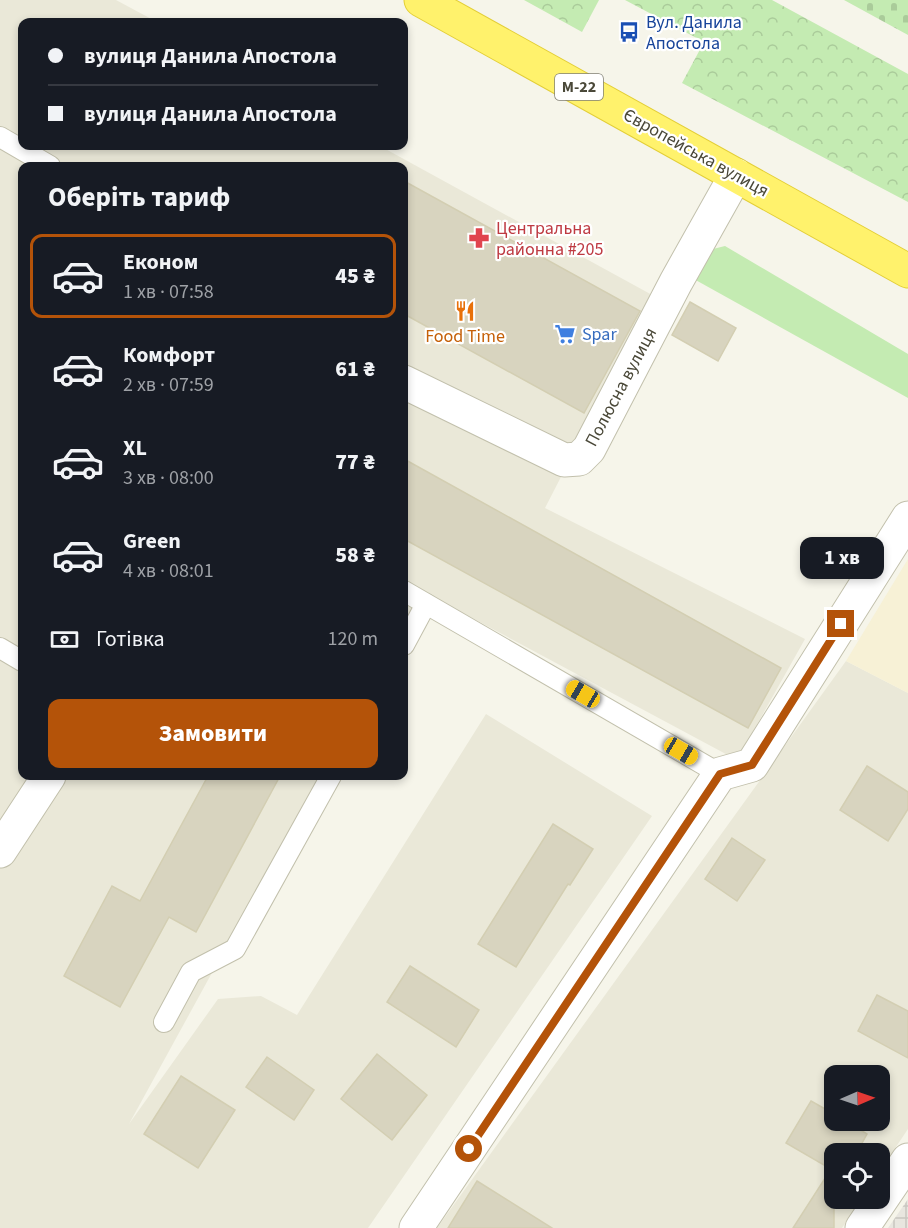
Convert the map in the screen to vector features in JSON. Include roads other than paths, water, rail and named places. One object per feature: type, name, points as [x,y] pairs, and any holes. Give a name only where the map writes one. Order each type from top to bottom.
[{"type":"highway","name":"Європейська вулиця","points":[[421,0],[908,271]]},
{"type":"street","name":"Полюсна вулиця","points":[[408,384],[564,460],[579,459],[589,448],[676,282],[736,175]]},
{"type":"street","points":[[416,1228],[720,774],[752,765],[908,518]]},
{"type":"street","points":[[0,851],[46,780]]},
{"type":"street","points":[[862,1228],[908,1160]]},
{"type":"lane","points":[[0,137],[18,147]]},
{"type":"lane","points":[[22,150],[43,162]]},
{"type":"lane","points":[[408,593],[720,774]]},
{"type":"lane","points":[[408,638],[426,604]]},
{"type":"lane","points":[[0,648],[18,659]]},
{"type":"lane","points":[[164,1022],[191,972],[235,948],[329,780]]},
{"type":"place","name":"Вул. Данила Апостола","points":[[629,32]]},
{"type":"place","name":"Центральна районна #205","points":[[479,238]]},
{"type":"place","name":"Food Time","points":[[465,311]]},
{"type":"place","name":"Spar","points":[[565,334]]}]
